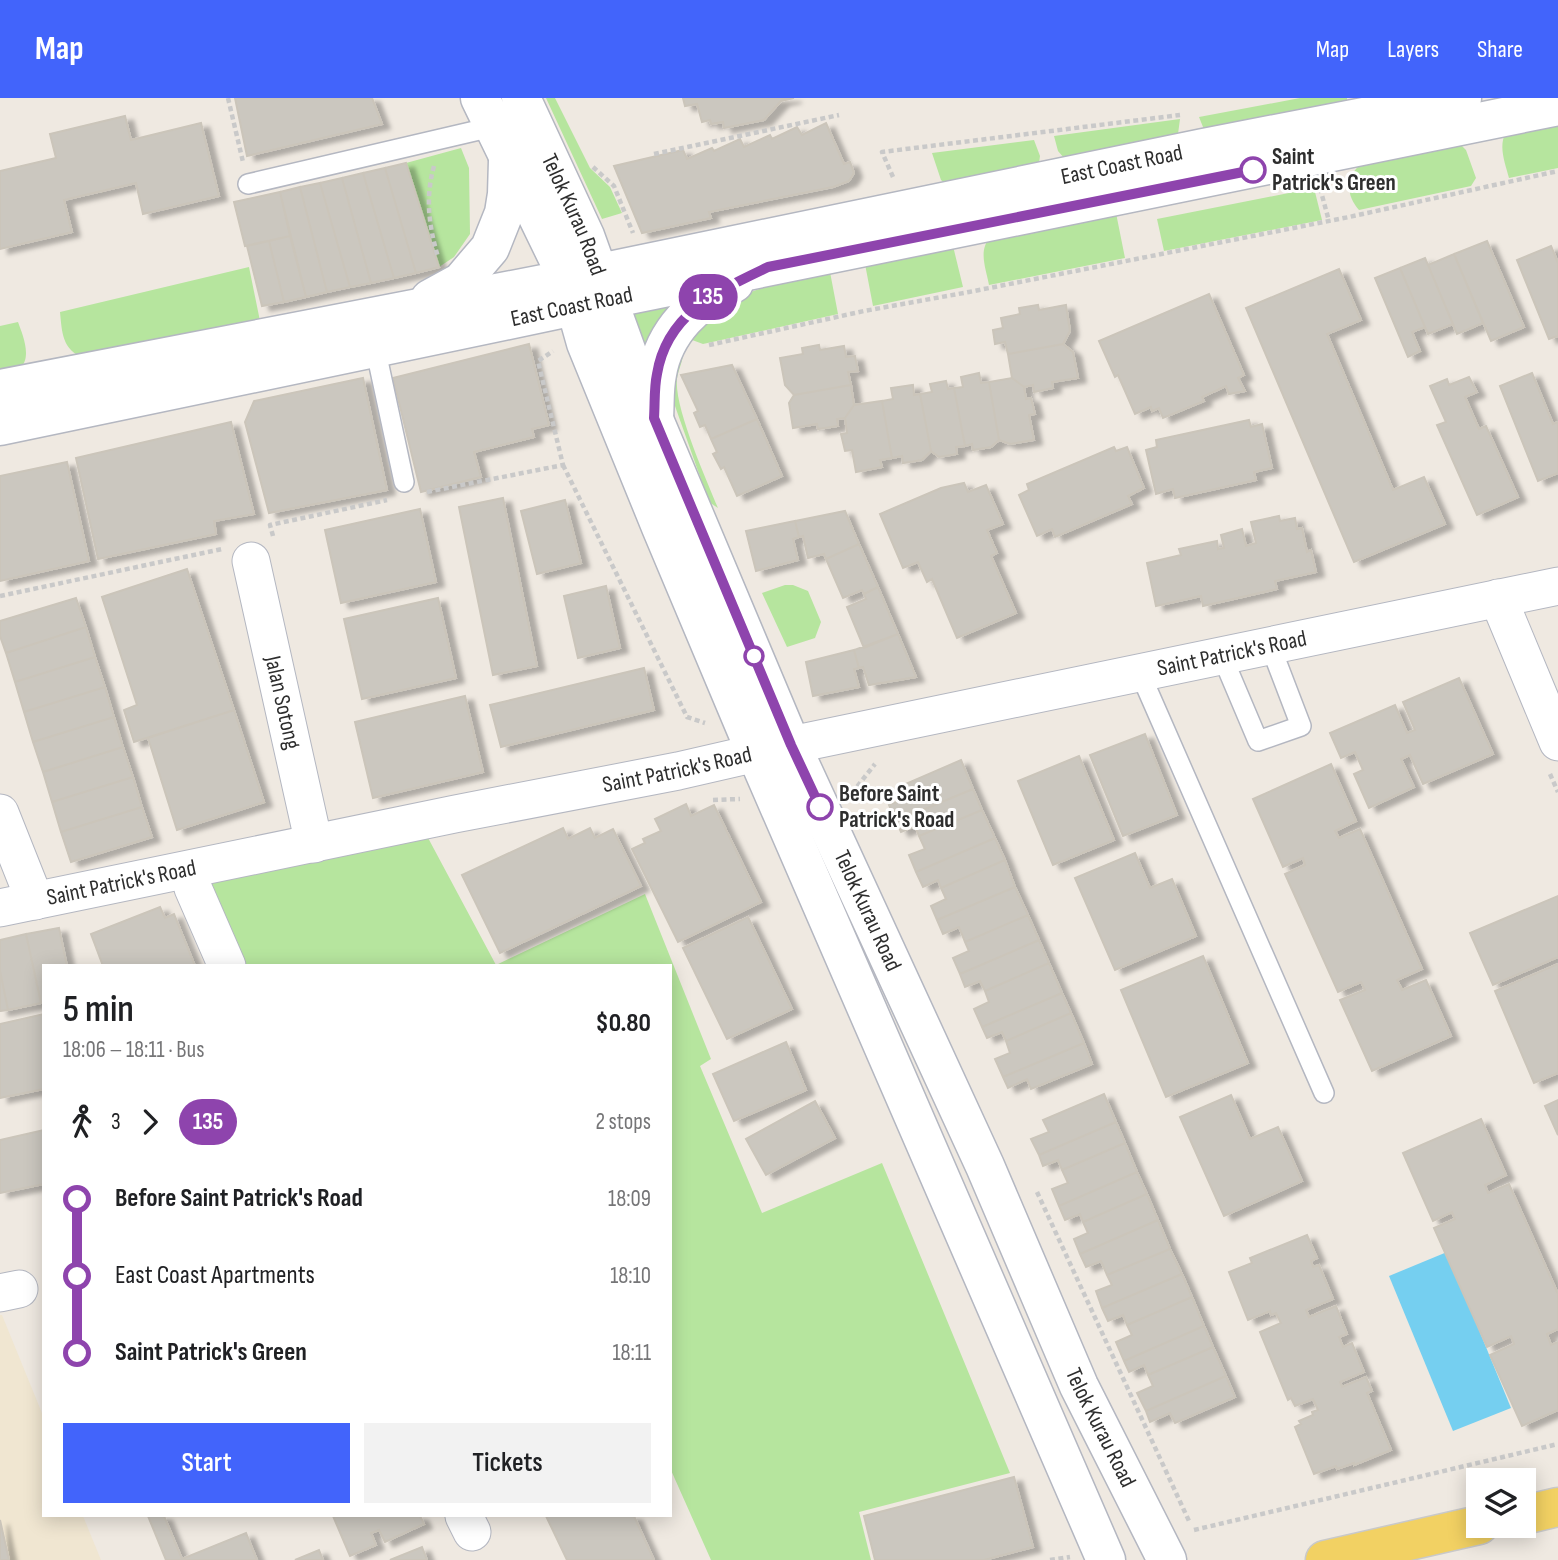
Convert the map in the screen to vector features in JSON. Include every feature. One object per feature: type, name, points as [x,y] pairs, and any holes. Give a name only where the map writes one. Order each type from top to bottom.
[{"type":"main road","name":"East Coast Road","points":[[0,426],[375,347],[588,289],[1230,143],[1462,98]]},
{"type":"main road","name":"Telok Kurau Road","points":[[524,104],[588,289],[586,343],[618,423],[773,749],[985,1166],[1079,1386],[1167,1560]]},
{"type":"main road","points":[[413,308],[461,282],[490,248],[504,213],[507,194],[493,128],[524,104]]},
{"type":"main road","name":"East Coast Road","points":[[0,389],[413,308],[768,267],[1558,106]]},
{"type":"main road","name":"Telok Kurau Road","points":[[493,128],[588,289],[634,372],[654,418],[773,749],[1106,1560]]},
{"type":"main road","points":[[654,418],[657,374],[664,350],[681,322],[716,292],[768,267]]},
{"type":"main road","points":[[1536,1512],[1558,1507]]},
{"type":"main road","points":[[1325,1560],[1466,1528]]},
{"type":"street","name":"Jalan Sotong","points":[[249,549],[314,844]]},
{"type":"street","name":"Saint Patrick's Road","points":[[0,908],[678,771],[1558,586]]},
{"type":"street","points":[[1498,598],[1558,743]]},
{"type":"street","points":[[0,813],[36,901]]},
{"type":"street","points":[[188,870],[193,888],[226,964]]},
{"type":"lane","points":[[248,184],[493,128]]},
{"type":"lane","points":[[375,347],[399,491]]},
{"type":"lane","points":[[1222,656],[1258,741],[1301,726],[1270,645]]},
{"type":"lane","points":[[1140,673],[1324,1093]]},
{"type":"path","points":[[228,98],[248,184]]},
{"type":"path","points":[[897,186],[882,152],[1188,113]]},
{"type":"path","points":[[654,154],[839,116]]},
{"type":"path","points":[[440,262],[430,227],[428,197],[437,158],[445,139]]},
{"type":"path","points":[[587,157],[593,168],[614,186],[636,241]]},
{"type":"path","points":[[420,494],[563,465],[538,361],[554,350],[549,345]]},
{"type":"path","points":[[0,596],[249,549],[273,538],[270,525],[399,491]]},
{"type":"path","points":[[707,800],[742,799]]},
{"type":"path","points":[[1194,1530],[1558,1444]]},
{"type":"shaded area","points":[[2,1315],[42,1413],[42,1517],[83,1517],[101,1560],[0,1560]]},
{"type":"green space","points":[[546,98],[555,98],[590,168],[610,187],[622,213],[602,219]]},
{"type":"green space","points":[[1300,98],[1347,98],[1347,106],[1205,132],[1199,117]]},
{"type":"green space","points":[[1180,119],[1178,134],[1064,158],[1058,151],[1054,136]]},
{"type":"green space","points":[[1558,121],[1558,168],[1509,178],[1502,149],[1506,132]]},
{"type":"green space","points":[[1034,140],[1040,156],[1039,163],[947,185],[941,180],[932,153]]},
{"type":"green space","points":[[1461,145],[1466,150],[1476,178],[1471,186],[1359,210],[1354,204],[1350,179],[1362,163]]},
{"type":"green space","points":[[461,148],[469,168],[470,234],[454,257],[439,267],[406,163]]},
{"type":"green space","points":[[1314,188],[1322,220],[1164,251],[1157,219]]},
{"type":"green space","points":[[1116,213],[1125,258],[989,285],[984,248],[990,238]]},
{"type":"green space","points":[[953,246],[963,287],[873,306],[865,264]]},
{"type":"green space","points":[[249,267],[261,326],[84,358],[71,350],[64,340],[60,312]]},
{"type":"green space","points":[[830,272],[838,314],[703,344],[684,337],[726,301],[776,283]]},
{"type":"green space","points":[[683,301],[650,361],[631,311]]},
{"type":"green space","points":[[18,322],[26,357],[21,367],[0,377],[0,326]]},
{"type":"green space","points":[[681,352],[683,356],[677,379],[680,407],[718,508],[709,502],[675,406],[672,390]]},
{"type":"green space","points":[[785,585],[808,591],[821,622],[815,638],[787,647],[762,593]]},
{"type":"green space","points":[[419,821],[495,964],[233,964],[196,877]]},
{"type":"green space","points":[[645,894],[711,1059],[700,1066],[762,1213],[882,1163],[1010,1473],[859,1512],[871,1560],[711,1560],[672,1472],[672,964],[498,964]]},
{"type":"water","points":[[1447,1252],[1511,1408],[1453,1431],[1389,1276]]},
{"type":"building","points":[[235,98],[372,98],[382,124],[247,156]]},
{"type":"building","points":[[683,98],[794,98],[781,101],[764,120],[724,128],[723,122],[702,122],[697,104],[685,106]]},
{"type":"building","points":[[125,116],[131,140],[201,123],[219,196],[143,214],[136,183],[64,200],[72,232],[0,249],[0,171],[56,158],[50,134]]},
{"type":"building","points":[[826,123],[844,164],[850,162],[854,173],[849,181],[833,187],[709,212],[711,218],[642,233],[614,166],[683,150],[687,159],[740,139],[744,147],[770,135],[772,139],[797,127],[802,135]]},
{"type":"building","points":[[406,163],[439,267],[416,273],[385,168]]},
{"type":"building","points":[[385,168],[416,273],[394,278],[363,173]]},
{"type":"building","points":[[363,173],[394,278],[371,283],[342,178]]},
{"type":"building","points":[[342,178],[371,283],[350,287],[320,183]]},
{"type":"building","points":[[320,183],[350,287],[327,292],[300,187]]},
{"type":"building","points":[[300,187],[327,292],[306,297],[280,192]]},
{"type":"building","points":[[280,192],[290,236],[245,246],[234,202]]},
{"type":"building","points":[[290,236],[306,297],[284,302],[269,241]]},
{"type":"building","points":[[269,241],[284,302],[262,306],[247,246]]},
{"type":"building","points":[[1487,241],[1524,327],[1491,341],[1454,254]]},
{"type":"building","points":[[1551,246],[1558,263],[1558,336],[1549,339],[1517,260]]},
{"type":"building","points":[[1454,254],[1483,323],[1457,334],[1428,265]]},
{"type":"building","points":[[1425,258],[1453,324],[1428,334],[1400,268]]},
{"type":"building","points":[[1400,268],[1425,327],[1412,332],[1420,351],[1408,357],[1375,278]]},
{"type":"building","points":[[1339,269],[1361,320],[1327,334],[1393,490],[1424,477],[1445,524],[1354,562],[1246,308]]},
{"type":"building","points":[[1209,294],[1244,375],[1238,378],[1245,391],[1229,394],[1226,386],[1202,397],[1204,401],[1163,418],[1159,408],[1152,411],[1151,407],[1135,414],[1099,341]]},
{"type":"building","points":[[1038,305],[1039,310],[1066,305],[1070,331],[1063,344],[1008,354],[1005,342],[995,344],[993,330],[1003,328],[1001,318],[1020,314],[1019,308]]},
{"type":"building","points":[[529,344],[549,425],[532,429],[534,437],[474,452],[481,477],[421,492],[393,378]]},
{"type":"building","points":[[1063,344],[1073,352],[1078,378],[1052,382],[1053,388],[1034,392],[1033,385],[1024,387],[1012,378],[1008,354]]},
{"type":"building","points":[[819,345],[820,350],[844,346],[846,357],[855,356],[858,371],[848,372],[851,385],[794,395],[785,385],[780,358],[803,354],[802,348]]},
{"type":"building","points":[[732,365],[757,419],[711,439],[705,425],[700,427],[694,413],[698,411],[681,375]]},
{"type":"building","points":[[979,373],[981,383],[989,382],[999,440],[991,447],[973,450],[972,444],[965,446],[954,388],[963,387],[961,377]]},
{"type":"building","points":[[1532,373],[1553,424],[1558,422],[1558,473],[1538,481],[1500,386]]},
{"type":"building","points":[[1469,377],[1477,392],[1465,397],[1479,429],[1486,426],[1518,497],[1477,515],[1437,425],[1446,422],[1430,386],[1447,379],[1449,385]]},
{"type":"building","points":[[363,378],[387,490],[269,513],[245,422],[254,401]]},
{"type":"building","points":[[1012,378],[1024,387],[1026,399],[1031,398],[1035,414],[1029,415],[1034,440],[1010,444],[999,440],[989,382]]},
{"type":"building","points":[[946,381],[948,389],[954,388],[965,446],[956,447],[957,454],[939,457],[931,451],[920,394],[932,392],[930,384]]},
{"type":"building","points":[[851,385],[854,405],[845,418],[837,419],[838,426],[818,429],[817,424],[793,428],[789,403],[794,395]]},
{"type":"building","points":[[913,385],[914,395],[920,394],[931,451],[922,460],[903,463],[902,456],[892,458],[882,401],[893,399],[891,388]]},
{"type":"building","points":[[882,401],[892,458],[880,460],[882,467],[856,472],[852,450],[845,451],[841,434],[847,433],[845,418],[854,405]]},
{"type":"building","points":[[757,419],[782,476],[737,496],[724,467],[721,469],[713,454],[717,452],[711,439]]},
{"type":"building","points":[[1249,420],[1251,427],[1262,424],[1272,468],[1254,472],[1256,480],[1175,498],[1173,489],[1156,494],[1146,450],[1157,447],[1156,440]]},
{"type":"building","points":[[231,422],[254,514],[214,521],[216,534],[98,559],[76,458]]},
{"type":"building","points":[[1114,447],[1116,451],[1127,447],[1144,488],[1128,496],[1132,504],[1055,537],[1052,529],[1037,536],[1019,495],[1029,490],[1027,484]]},
{"type":"building","points":[[67,462],[89,561],[0,581],[0,476]]},
{"type":"building","points":[[964,483],[968,492],[986,485],[1003,524],[987,530],[997,553],[991,556],[1016,613],[957,638],[932,579],[927,582],[918,562],[903,568],[880,514],[941,488]]},
{"type":"building","points":[[503,498],[537,666],[493,675],[459,507]]},
{"type":"building","points":[[565,500],[581,563],[537,574],[521,511]]},
{"type":"building","points":[[420,509],[436,582],[341,603],[325,530]]},
{"type":"building","points":[[845,511],[859,544],[826,559],[824,554],[808,558],[803,536],[799,537],[795,521]]},
{"type":"building","points":[[1279,516],[1280,521],[1295,518],[1297,529],[1302,528],[1307,552],[1311,550],[1316,572],[1275,581],[1277,589],[1203,606],[1201,596],[1156,606],[1147,563],[1181,555],[1179,549],[1217,541],[1218,549],[1224,548],[1221,535],[1242,529],[1246,546],[1256,543],[1251,522]]},
{"type":"building","points":[[795,521],[799,537],[793,539],[798,560],[756,571],[746,531]]},
{"type":"building","points":[[859,544],[878,587],[864,594],[862,590],[843,598],[826,559]]},
{"type":"building","points":[[187,569],[234,710],[134,742],[124,710],[137,705],[102,597]]},
{"type":"building","points":[[606,586],[620,648],[578,658],[564,596]]},
{"type":"building","points":[[878,587],[898,634],[864,648],[847,607],[866,599],[864,594]]},
{"type":"building","points":[[76,598],[86,627],[6,653],[0,636],[0,621]]},
{"type":"building","points":[[438,598],[456,678],[362,699],[344,619]]},
{"type":"building","points":[[86,627],[95,657],[15,682],[6,653]]},
{"type":"building","points":[[898,634],[916,677],[869,685],[863,667],[859,668],[854,650]]},
{"type":"building","points":[[854,650],[859,668],[854,669],[859,687],[813,696],[806,662]]},
{"type":"building","points":[[95,657],[105,687],[24,712],[15,682]]},
{"type":"building","points":[[644,668],[654,710],[501,747],[490,705]]},
{"type":"building","points":[[1459,678],[1493,754],[1423,784],[1410,755],[1401,759],[1414,787],[1369,808],[1354,774],[1363,770],[1355,752],[1341,758],[1330,733],[1395,705],[1407,733],[1415,730],[1403,702]]},
{"type":"building","points":[[105,687],[114,717],[33,742],[24,712]]},
{"type":"building","points":[[465,696],[483,772],[373,798],[355,722]]},
{"type":"building","points":[[234,710],[264,802],[177,830],[148,738]]},
{"type":"building","points":[[114,717],[123,747],[43,772],[33,742]]},
{"type":"building","points":[[1145,734],[1177,815],[1123,836],[1090,755]]},
{"type":"building","points":[[123,747],[133,777],[52,802],[43,772]]},
{"type":"building","points":[[1079,756],[1114,840],[1053,865],[1018,781]]},
{"type":"building","points":[[961,760],[973,789],[896,821],[889,805],[906,798],[901,786]]},
{"type":"building","points":[[1331,764],[1356,821],[1335,831],[1339,838],[1360,829],[1422,969],[1397,980],[1402,990],[1426,980],[1451,1036],[1372,1071],[1340,1000],[1365,990],[1361,982],[1338,992],[1285,874],[1305,865],[1303,858],[1283,867],[1253,799]]},
{"type":"building","points":[[133,777],[142,807],[61,832],[52,802]]},
{"type":"building","points":[[973,789],[982,810],[919,836],[915,826],[901,832],[896,821]]},
{"type":"building","points":[[686,804],[691,816],[714,805],[761,902],[678,942],[632,849],[645,843],[643,839],[661,831],[655,819]]},
{"type":"building","points":[[142,807],[152,837],[71,862],[61,832]]},
{"type":"building","points":[[982,810],[995,838],[916,872],[909,855],[925,849],[919,836]]},
{"type":"building","points":[[563,828],[568,839],[590,828],[595,838],[613,829],[641,886],[500,953],[462,875]]},
{"type":"building","points":[[995,838],[1005,860],[941,888],[938,880],[923,887],[916,872]]},
{"type":"building","points":[[1135,853],[1150,888],[1172,879],[1196,936],[1115,970],[1075,878]]},
{"type":"building","points":[[1005,860],[1015,887],[937,920],[931,906],[946,899],[941,888]]},
{"type":"building","points":[[1015,887],[1028,915],[965,942],[959,927],[943,934],[937,920]]},
{"type":"building","points":[[1558,896],[1558,957],[1493,985],[1470,933]]},
{"type":"building","points":[[160,907],[165,918],[174,914],[194,964],[102,964],[91,934]]},
{"type":"building","points":[[1028,915],[1039,940],[960,974],[953,958],[969,951],[965,942]]},
{"type":"building","points":[[748,917],[792,1009],[727,1039],[683,948]]},
{"type":"building","points":[[59,928],[67,964],[42,964],[41,1003],[26,934]]},
{"type":"building","points":[[26,934],[41,1003],[8,1010],[0,971],[0,940]]},
{"type":"building","points":[[1039,940],[1049,963],[985,991],[980,981],[965,987],[960,974]]},
{"type":"building","points":[[1203,956],[1248,1063],[1166,1097],[1121,990]]},
{"type":"building","points":[[1049,963],[1062,993],[982,1027],[974,1009],[989,1002],[985,991]]},
{"type":"building","points":[[1558,964],[1558,1073],[1534,1083],[1495,991]]},
{"type":"building","points":[[0,971],[8,1010],[0,1011]]},
{"type":"building","points":[[1062,993],[1071,1013],[1006,1041],[1002,1032],[987,1038],[982,1027]]},
{"type":"building","points":[[1071,1013],[1084,1043],[1003,1077],[995,1059],[1010,1053],[1006,1041]]},
{"type":"building","points":[[42,1014],[42,1089],[0,1098],[0,1024]]},
{"type":"building","points":[[786,1042],[806,1090],[734,1121],[713,1074]]},
{"type":"building","points":[[1084,1043],[1092,1064],[1031,1089],[1027,1079],[1008,1088],[1003,1077]]},
{"type":"building","points":[[1104,1094],[1116,1122],[1039,1155],[1031,1139],[1049,1132],[1043,1120]]},
{"type":"building","points":[[1231,1095],[1250,1139],[1278,1127],[1302,1181],[1224,1216],[1180,1117]]},
{"type":"building","points":[[1558,1100],[1558,1135],[1545,1106]]},
{"type":"building","points":[[815,1101],[835,1138],[766,1175],[746,1139]]},
{"type":"building","points":[[1481,1119],[1506,1175],[1485,1185],[1488,1193],[1509,1184],[1558,1294],[1558,1329],[1547,1334],[1551,1345],[1558,1342],[1558,1410],[1522,1426],[1490,1355],[1514,1344],[1511,1336],[1487,1347],[1434,1228],[1455,1219],[1452,1212],[1433,1221],[1403,1153]]},
{"type":"building","points":[[1116,1122],[1125,1143],[1062,1170],[1058,1160],[1043,1166],[1039,1155]]},
{"type":"building","points":[[42,1130],[42,1184],[0,1193],[0,1140]]},
{"type":"building","points":[[1125,1143],[1137,1172],[1059,1206],[1052,1189],[1068,1183],[1062,1170]]},
{"type":"building","points":[[1137,1172],[1147,1194],[1083,1222],[1080,1214],[1065,1220],[1059,1206]]},
{"type":"building","points":[[1147,1194],[1158,1220],[1080,1254],[1074,1239],[1088,1233],[1083,1222]]},
{"type":"building","points":[[1158,1220],[1170,1249],[1107,1275],[1101,1261],[1086,1267],[1080,1254]]},
{"type":"building","points":[[1307,1235],[1317,1258],[1311,1261],[1313,1267],[1319,1265],[1333,1299],[1306,1310],[1309,1317],[1336,1306],[1347,1334],[1339,1337],[1343,1347],[1352,1343],[1364,1372],[1340,1382],[1342,1387],[1366,1377],[1372,1391],[1367,1393],[1391,1450],[1354,1465],[1337,1469],[1336,1466],[1314,1474],[1295,1427],[1301,1424],[1299,1421],[1318,1410],[1313,1399],[1295,1406],[1291,1398],[1288,1400],[1260,1332],[1281,1323],[1276,1313],[1271,1315],[1270,1311],[1248,1320],[1229,1272],[1252,1263],[1250,1258]]},
{"type":"building","points":[[1170,1249],[1182,1274],[1102,1308],[1096,1291],[1112,1285],[1107,1275]]},
{"type":"building","points":[[1182,1274],[1192,1297],[1127,1325],[1123,1315],[1108,1321],[1102,1308]]},
{"type":"building","points":[[1192,1297],[1204,1326],[1124,1361],[1116,1342],[1132,1335],[1127,1325]]},
{"type":"building","points":[[1204,1326],[1213,1347],[1148,1375],[1144,1365],[1129,1372],[1124,1361]]},
{"type":"building","points":[[1213,1347],[1226,1376],[1146,1411],[1137,1393],[1153,1386],[1148,1375]]},
{"type":"building","points":[[1226,1376],[1235,1397],[1175,1423],[1170,1413],[1150,1422],[1146,1411]]},
{"type":"building","points":[[1014,1477],[1033,1547],[984,1560],[875,1560],[864,1516]]},
{"type":"building","points":[[148,1517],[164,1517],[182,1559],[246,1533],[257,1560],[166,1560]]},
{"type":"building","points":[[333,1517],[420,1517],[424,1524],[385,1542],[379,1530],[371,1533],[376,1545],[350,1556]]},
{"type":"building","points":[[546,1517],[634,1517],[654,1560],[567,1560]]},
{"type":"building","points":[[0,1520],[9,1560],[0,1560]]},
{"type":"building","points":[[422,1547],[427,1560],[390,1560]]},
{"type":"building","points":[[319,1550],[323,1560],[295,1560]]},
{"type":"bus line","name":"135","points":[[820,807],[791,745],[654,418],[657,374],[664,350],[681,322],[716,292],[768,267],[1253,170]]},
{"type":"place","name":"Saint Patrick's Green","points":[[1253,170]]},
{"type":"place","name":"Before Saint Patrick's Road","points":[[820,807]]}]
